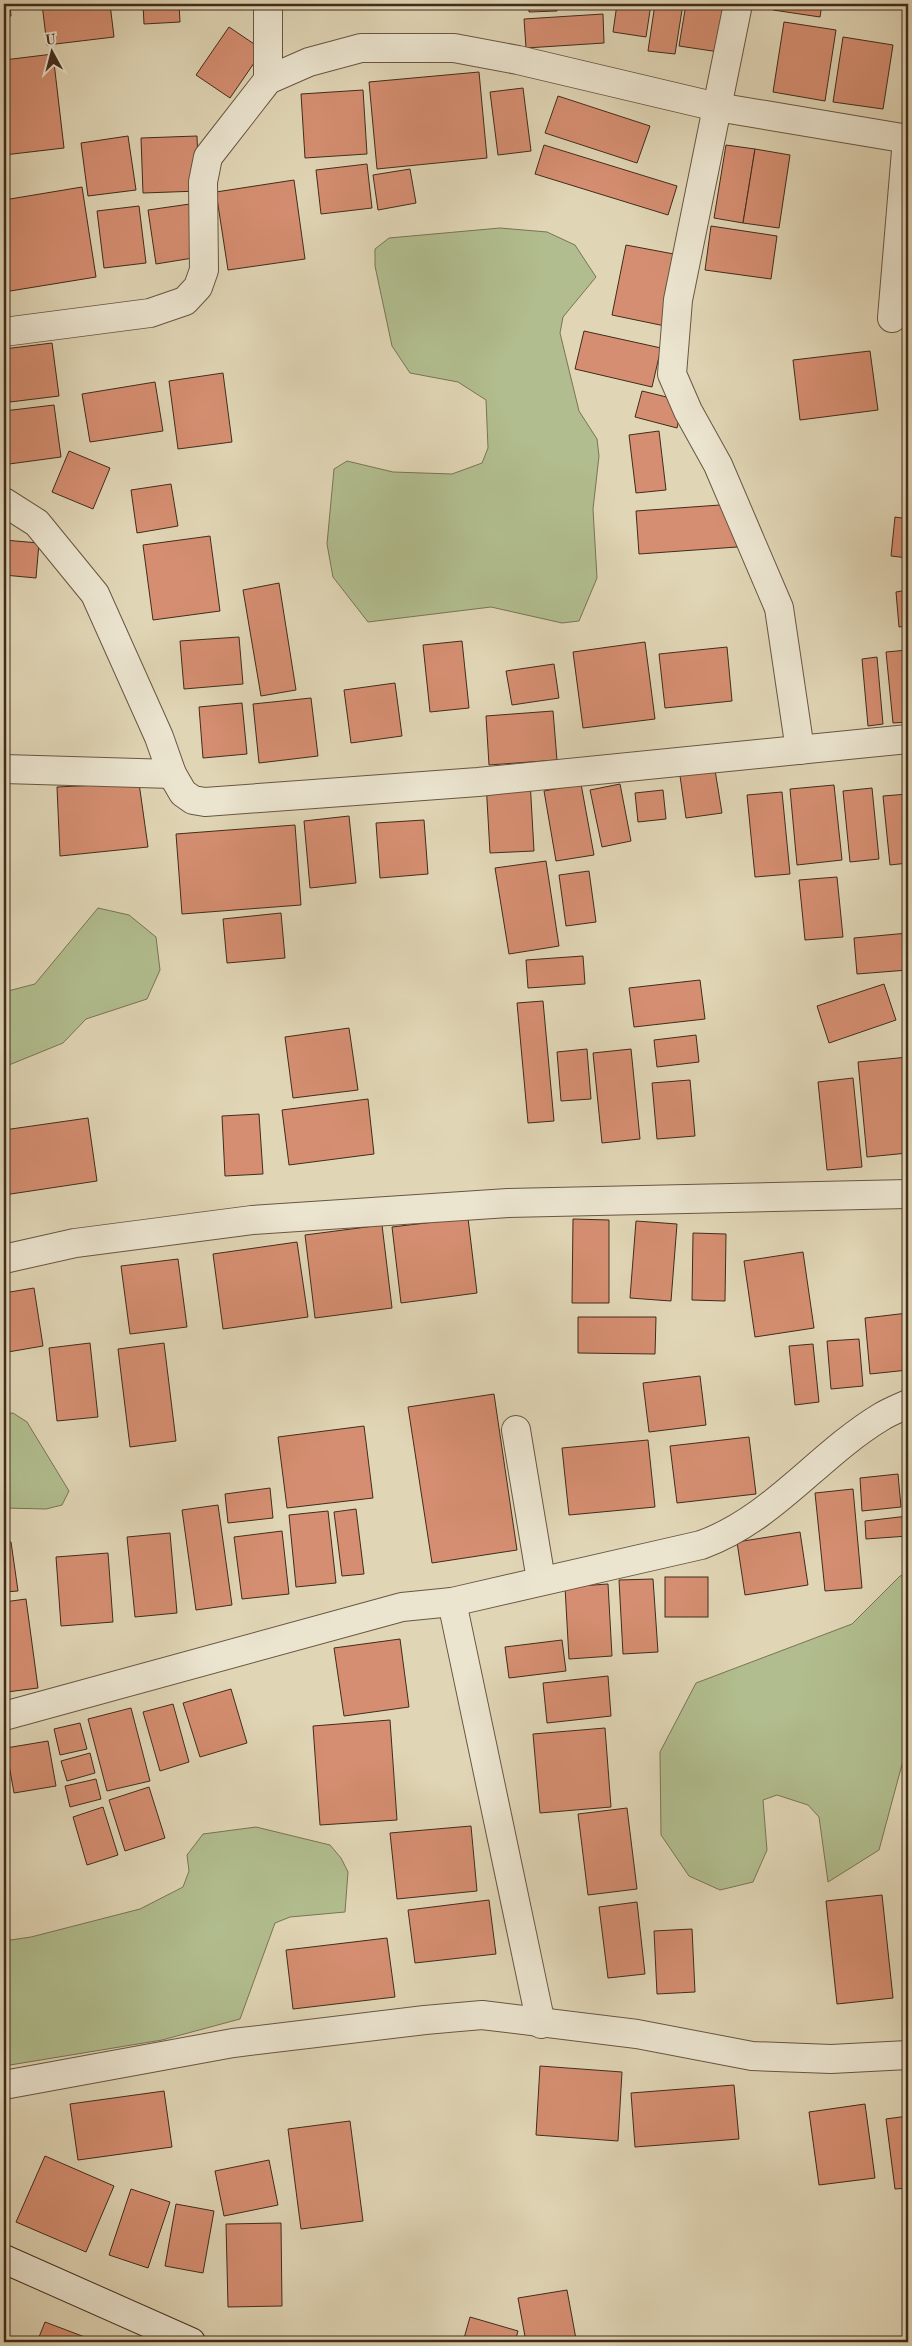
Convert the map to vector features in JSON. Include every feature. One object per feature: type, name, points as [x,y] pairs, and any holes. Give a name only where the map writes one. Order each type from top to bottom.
[{"type":"street","points":[[268,4],[268,80]]},
{"type":"street","points":[[738,4],[678,300],[672,374],[688,411],[718,465],[779,608],[800,750]]},
{"type":"street","points":[[4,332],[150,313],[185,301],[198,287],[204,270],[203,182],[208,157],[268,80],[309,62],[362,48],[454,48],[518,60],[717,108],[907,139],[892,318]]},
{"type":"street","points":[[4,502],[37,523],[95,594],[158,737],[172,774],[183,793],[193,800],[205,802],[478,782],[908,739]]},
{"type":"street","points":[[4,769],[172,774]]},
{"type":"street","points":[[4,1259],[75,1243],[252,1220],[508,1203],[908,1194]]},
{"type":"street","points":[[4,1716],[402,1607],[452,1602],[541,1580],[702,1545],[735,1531],[856,1434],[882,1416],[908,1404]]},
{"type":"street","points":[[516,1430],[541,1580]]},
{"type":"street","points":[[452,1602],[541,2024]]},
{"type":"street","points":[[4,2085],[233,2043],[482,2015],[541,2024],[637,2034],[752,2056],[831,2059],[908,2055]]},
{"type":"street","points":[[4,2259],[191,2342]]},
{"type":"green space","points":[[500,228],[547,232],[575,245],[596,277],[563,317],[560,333],[579,411],[597,439],[599,456],[593,509],[597,578],[579,621],[562,623],[491,607],[368,622],[333,577],[327,544],[334,469],[347,461],[393,472],[452,474],[482,463],[488,448],[486,400],[458,382],[410,373],[392,346],[375,266],[375,249],[389,238]]},
{"type":"green space","points":[[98,908],[129,915],[156,937],[160,970],[147,999],[86,1019],[63,1043],[4,1067],[4,992],[35,984]]},
{"type":"green space","points":[[13,1413],[27,1422],[69,1491],[62,1505],[46,1509],[4,1508],[4,1414]]},
{"type":"green space","points":[[908,1574],[908,1751],[904,1757],[879,1850],[828,1882],[819,1817],[808,1805],[777,1795],[763,1800],[767,1850],[753,1882],[720,1890],[689,1876],[661,1835],[660,1752],[696,1683],[852,1624],[900,1576]]},
{"type":"green space","points":[[256,1827],[330,1845],[341,1858],[348,1872],[345,1912],[290,1917],[275,1923],[240,2019],[162,2040],[4,2066],[4,1941],[31,1937],[140,1909],[183,1887],[189,1871],[187,1855],[203,1834]]},
{"type":"building","points":[[4,4],[10,4],[11,16],[4,17]]},
{"type":"building","points":[[42,4],[110,4],[114,37],[47,45]]},
{"type":"building","points":[[143,4],[179,4],[180,22],[144,24]]},
{"type":"building","points":[[529,4],[557,4],[557,11],[529,12]]},
{"type":"building","points":[[568,4],[606,4],[606,5],[568,7]]},
{"type":"building","points":[[617,4],[651,4],[646,37],[613,32]]},
{"type":"building","points":[[655,4],[683,4],[675,54],[648,51]]},
{"type":"building","points":[[686,4],[734,4],[726,53],[679,46]]},
{"type":"building","points":[[774,4],[822,4],[820,17],[773,10]]},
{"type":"building","points":[[603,14],[604,43],[526,48],[524,19]]},
{"type":"building","points":[[784,22],[836,30],[825,101],[773,92]]},
{"type":"building","points":[[229,27],[263,50],[230,98],[196,75]]},
{"type":"building","points":[[843,37],[893,45],[883,109],[833,102]]},
{"type":"building","points":[[53,54],[64,148],[4,155],[4,60]]},
{"type":"building","points":[[479,72],[487,158],[377,169],[369,82]]},
{"type":"building","points":[[523,88],[531,151],[498,155],[490,92]]},
{"type":"building","points":[[363,90],[367,154],[305,158],[301,94]]},
{"type":"building","points":[[558,96],[650,126],[637,163],[545,133]]},
{"type":"building","points":[[128,136],[136,190],[88,196],[81,143]]},
{"type":"building","points":[[197,136],[199,191],[143,193],[141,138]]},
{"type":"building","points":[[544,145],[677,186],[668,215],[535,174]]},
{"type":"building","points":[[726,145],[755,149],[743,223],[714,218]]},
{"type":"building","points":[[755,149],[790,155],[779,228],[743,223]]},
{"type":"building","points":[[367,164],[372,208],[321,214],[316,170]]},
{"type":"building","points":[[410,169],[416,203],[378,210],[373,175]]},
{"type":"building","points":[[294,180],[305,259],[228,270],[216,192]]},
{"type":"building","points":[[82,187],[96,277],[4,292],[4,200]]},
{"type":"building","points":[[190,204],[199,257],[156,264],[148,210]]},
{"type":"building","points":[[139,206],[146,263],[104,268],[97,211]]},
{"type":"building","points":[[711,226],[777,236],[771,279],[705,270]]},
{"type":"building","points":[[626,245],[679,255],[665,326],[612,315]]},
{"type":"building","points":[[584,331],[661,348],[652,387],[575,369]]},
{"type":"building","points":[[52,343],[59,396],[10,402],[4,349]]},
{"type":"building","points":[[870,351],[878,410],[800,420],[793,360]]},
{"type":"building","points":[[223,373],[232,442],[178,449],[169,381]]},
{"type":"building","points":[[155,382],[163,431],[90,442],[82,394]]},
{"type":"building","points":[[642,391],[683,401],[677,428],[635,417]]},
{"type":"building","points":[[54,405],[61,457],[9,464],[4,411]]},
{"type":"building","points":[[659,431],[666,490],[636,493],[629,435]]},
{"type":"building","points":[[69,451],[110,468],[93,509],[52,492]]},
{"type":"building","points":[[171,484],[178,526],[137,533],[131,490]]},
{"type":"building","points":[[734,504],[737,547],[639,554],[636,511]]},
{"type":"building","points":[[895,517],[908,519],[908,558],[891,556]]},
{"type":"building","points":[[210,536],[220,611],[153,620],[143,545]]},
{"type":"building","points":[[4,540],[39,543],[36,578],[4,575]]},
{"type":"building","points":[[279,583],[296,690],[261,696],[243,590]]},
{"type":"building","points":[[908,590],[908,626],[899,627],[896,592]]},
{"type":"building","points":[[239,637],[243,684],[184,689],[180,641]]},
{"type":"building","points":[[462,641],[469,708],[430,712],[423,645]]},
{"type":"building","points":[[645,642],[655,719],[583,728],[573,652]]},
{"type":"building","points":[[727,647],[732,701],[665,708],[659,654]]},
{"type":"building","points":[[908,650],[908,722],[893,723],[886,652]]},
{"type":"building","points":[[877,657],[883,724],[868,726],[862,659]]},
{"type":"building","points":[[554,664],[559,698],[512,705],[506,671]]},
{"type":"building","points":[[395,683],[402,736],[351,743],[344,690]]},
{"type":"building","points":[[311,698],[318,756],[259,763],[253,704]]},
{"type":"building","points":[[242,703],[247,754],[203,758],[199,707]]},
{"type":"building","points":[[553,711],[557,760],[489,765],[486,716]]},
{"type":"building","points":[[714,764],[722,813],[686,818],[679,769]]},
{"type":"building","points":[[530,780],[534,851],[490,853],[486,782]]},
{"type":"building","points":[[139,783],[148,847],[60,856],[57,787]]},
{"type":"building","points":[[581,784],[594,855],[556,861],[544,791]]},
{"type":"building","points":[[620,784],[631,841],[602,847],[590,790]]},
{"type":"building","points":[[834,785],[842,860],[797,865],[790,789]]},
{"type":"building","points":[[872,788],[879,859],[850,862],[843,791]]},
{"type":"building","points":[[663,790],[666,819],[638,822],[635,793]]},
{"type":"building","points":[[782,792],[790,874],[755,877],[747,795]]},
{"type":"building","points":[[908,794],[908,863],[890,865],[883,796]]},
{"type":"building","points":[[349,816],[356,883],[310,888],[304,821]]},
{"type":"building","points":[[424,820],[428,874],[380,878],[376,823]]},
{"type":"building","points":[[295,825],[301,905],[182,914],[176,834]]},
{"type":"building","points":[[546,861],[559,946],[509,954],[495,868]]},
{"type":"building","points":[[589,871],[596,922],[566,926],[559,875]]},
{"type":"building","points":[[837,877],[843,937],[805,940],[799,880]]},
{"type":"building","points":[[281,913],[285,958],[227,963],[223,919]]},
{"type":"building","points":[[908,933],[908,970],[857,974],[854,938]]},
{"type":"building","points":[[583,956],[585,984],[528,988],[526,960]]},
{"type":"building","points":[[700,980],[705,1019],[634,1027],[629,988]]},
{"type":"building","points":[[884,984],[896,1020],[829,1043],[817,1006]]},
{"type":"building","points":[[543,1001],[554,1121],[528,1123],[517,1003]]},
{"type":"building","points":[[349,1028],[358,1090],[293,1098],[285,1037]]},
{"type":"building","points":[[696,1035],[699,1062],[657,1067],[654,1040]]},
{"type":"building","points":[[587,1049],[591,1099],[561,1101],[557,1052]]},
{"type":"building","points":[[631,1049],[640,1139],[602,1143],[593,1053]]},
{"type":"building","points":[[908,1057],[908,1153],[867,1157],[858,1062]]},
{"type":"building","points":[[853,1078],[862,1167],[827,1170],[818,1082]]},
{"type":"building","points":[[690,1080],[695,1136],[657,1139],[652,1083]]},
{"type":"building","points":[[368,1099],[374,1154],[289,1165],[282,1110]]},
{"type":"building","points":[[259,1114],[263,1174],[225,1176],[222,1116]]},
{"type":"building","points":[[88,1118],[97,1181],[4,1195],[4,1130]]},
{"type":"building","points":[[468,1218],[477,1293],[401,1303],[392,1227]]},
{"type":"building","points":[[573,1219],[609,1220],[609,1303],[572,1303]]},
{"type":"building","points":[[636,1221],[677,1224],[671,1301],[630,1298]]},
{"type":"building","points":[[382,1225],[392,1308],[315,1318],[305,1235]]},
{"type":"building","points":[[693,1233],[726,1234],[725,1301],[692,1300]]},
{"type":"building","points":[[297,1242],[308,1317],[223,1329],[213,1254]]},
{"type":"building","points":[[803,1252],[814,1328],[755,1337],[744,1261]]},
{"type":"building","points":[[178,1259],[187,1327],[130,1334],[121,1266]]},
{"type":"building","points":[[34,1288],[43,1346],[8,1352],[4,1326],[4,1293]]},
{"type":"building","points":[[908,1313],[908,1370],[870,1374],[865,1318]]},
{"type":"building","points":[[578,1317],[656,1317],[655,1354],[578,1353]]},
{"type":"building","points":[[859,1339],[863,1386],[831,1389],[827,1341]]},
{"type":"building","points":[[90,1343],[98,1417],[57,1421],[49,1348]]},
{"type":"building","points":[[164,1343],[176,1441],[130,1447],[118,1349]]},
{"type":"building","points":[[813,1344],[819,1402],[795,1405],[789,1346]]},
{"type":"building","points":[[700,1376],[706,1425],[649,1432],[643,1383]]},
{"type":"building","points":[[494,1394],[517,1550],[432,1563],[408,1407]]},
{"type":"building","points":[[364,1426],[373,1498],[287,1508],[278,1437]]},
{"type":"building","points":[[749,1437],[756,1494],[677,1503],[670,1446]]},
{"type":"building","points":[[648,1440],[655,1507],[569,1515],[562,1448]]},
{"type":"building","points":[[903,1465],[908,1465],[908,1503],[906,1503]]},
{"type":"building","points":[[898,1474],[901,1507],[862,1511],[860,1478]]},
{"type":"building","points":[[270,1488],[273,1518],[228,1523],[225,1494]]},
{"type":"building","points":[[853,1489],[862,1588],[825,1591],[815,1493]]},
{"type":"building","points":[[218,1505],[232,1605],[196,1610],[182,1510]]},
{"type":"building","points":[[356,1509],[364,1574],[342,1576],[334,1512]]},
{"type":"building","points":[[328,1511],[336,1583],[296,1587],[289,1515]]},
{"type":"building","points":[[908,1516],[908,1536],[866,1539],[865,1521]]},
{"type":"building","points":[[282,1531],[289,1594],[242,1599],[234,1537]]},
{"type":"building","points":[[800,1532],[808,1585],[745,1595],[737,1542]]},
{"type":"building","points":[[170,1533],[177,1613],[135,1617],[127,1537]]},
{"type":"building","points":[[4,1542],[11,1542],[18,1591],[4,1592]]},
{"type":"building","points":[[108,1553],[113,1622],[61,1626],[56,1557]]},
{"type":"building","points":[[665,1577],[708,1577],[708,1617],[665,1617]]},
{"type":"building","points":[[653,1579],[658,1652],[623,1654],[619,1580]]},
{"type":"building","points":[[608,1584],[612,1656],[569,1659],[565,1587]]},
{"type":"building","points":[[26,1599],[38,1688],[7,1692],[4,1667],[4,1602]]},
{"type":"building","points":[[400,1639],[409,1707],[344,1716],[334,1648]]},
{"type":"building","points":[[562,1640],[566,1671],[509,1678],[505,1647]]},
{"type":"building","points":[[608,1676],[611,1716],[547,1723],[543,1683]]},
{"type":"building","points":[[231,1689],[247,1743],[200,1757],[183,1703]]},
{"type":"building","points":[[173,1704],[189,1762],[160,1771],[143,1712]]},
{"type":"building","points":[[131,1708],[150,1781],[107,1791],[88,1719]]},
{"type":"building","points":[[390,1720],[397,1820],[320,1825],[313,1726]]},
{"type":"building","points":[[80,1723],[87,1749],[60,1755],[54,1729]]},
{"type":"building","points":[[605,1728],[611,1807],[540,1813],[533,1734]]},
{"type":"building","points":[[48,1741],[56,1786],[14,1793],[6,1748]]},
{"type":"building","points":[[90,1753],[95,1773],[67,1781],[61,1761]]},
{"type":"building","points":[[96,1779],[101,1799],[70,1807],[65,1786]]},
{"type":"building","points":[[149,1787],[165,1838],[125,1851],[109,1800]]},
{"type":"building","points":[[103,1807],[118,1855],[87,1865],[73,1817]]},
{"type":"building","points":[[627,1808],[637,1889],[588,1895],[578,1814]]},
{"type":"building","points":[[471,1826],[477,1891],[397,1899],[390,1833]]},
{"type":"building","points":[[882,1895],[893,1998],[837,2004],[826,1901]]},
{"type":"building","points":[[489,1900],[496,1954],[415,1963],[408,1910]]},
{"type":"building","points":[[637,1902],[645,1974],[608,1978],[599,1907]]},
{"type":"building","points":[[692,1929],[695,1992],[657,1994],[654,1931]]},
{"type":"building","points":[[387,1938],[395,1997],[293,2009],[286,1950]]},
{"type":"building","points":[[540,2066],[622,2072],[618,2141],[536,2135]]},
{"type":"building","points":[[734,2085],[739,2139],[635,2147],[631,2093]]},
{"type":"building","points":[[164,2091],[172,2147],[78,2160],[70,2104]]},
{"type":"building","points":[[865,2104],[875,2178],[819,2185],[809,2112]]},
{"type":"building","points":[[908,2116],[908,2188],[895,2189],[886,2119]]},
{"type":"building","points":[[350,2121],[363,2221],[301,2229],[288,2129]]},
{"type":"building","points":[[45,2156],[114,2186],[86,2252],[16,2222]]},
{"type":"building","points":[[269,2160],[278,2205],[224,2216],[215,2171]]},
{"type":"building","points":[[131,2189],[170,2202],[148,2268],[109,2255]]},
{"type":"building","points":[[176,2204],[214,2211],[203,2273],[165,2266]]},
{"type":"building","points":[[281,2223],[282,2306],[228,2307],[226,2224]]},
{"type":"building","points":[[567,2290],[576,2339],[554,2342],[526,2342],[518,2298]]},
{"type":"building","points":[[470,2317],[518,2331],[515,2342],[463,2342]]},
{"type":"building","points":[[45,2322],[98,2342],[37,2342]]}]
